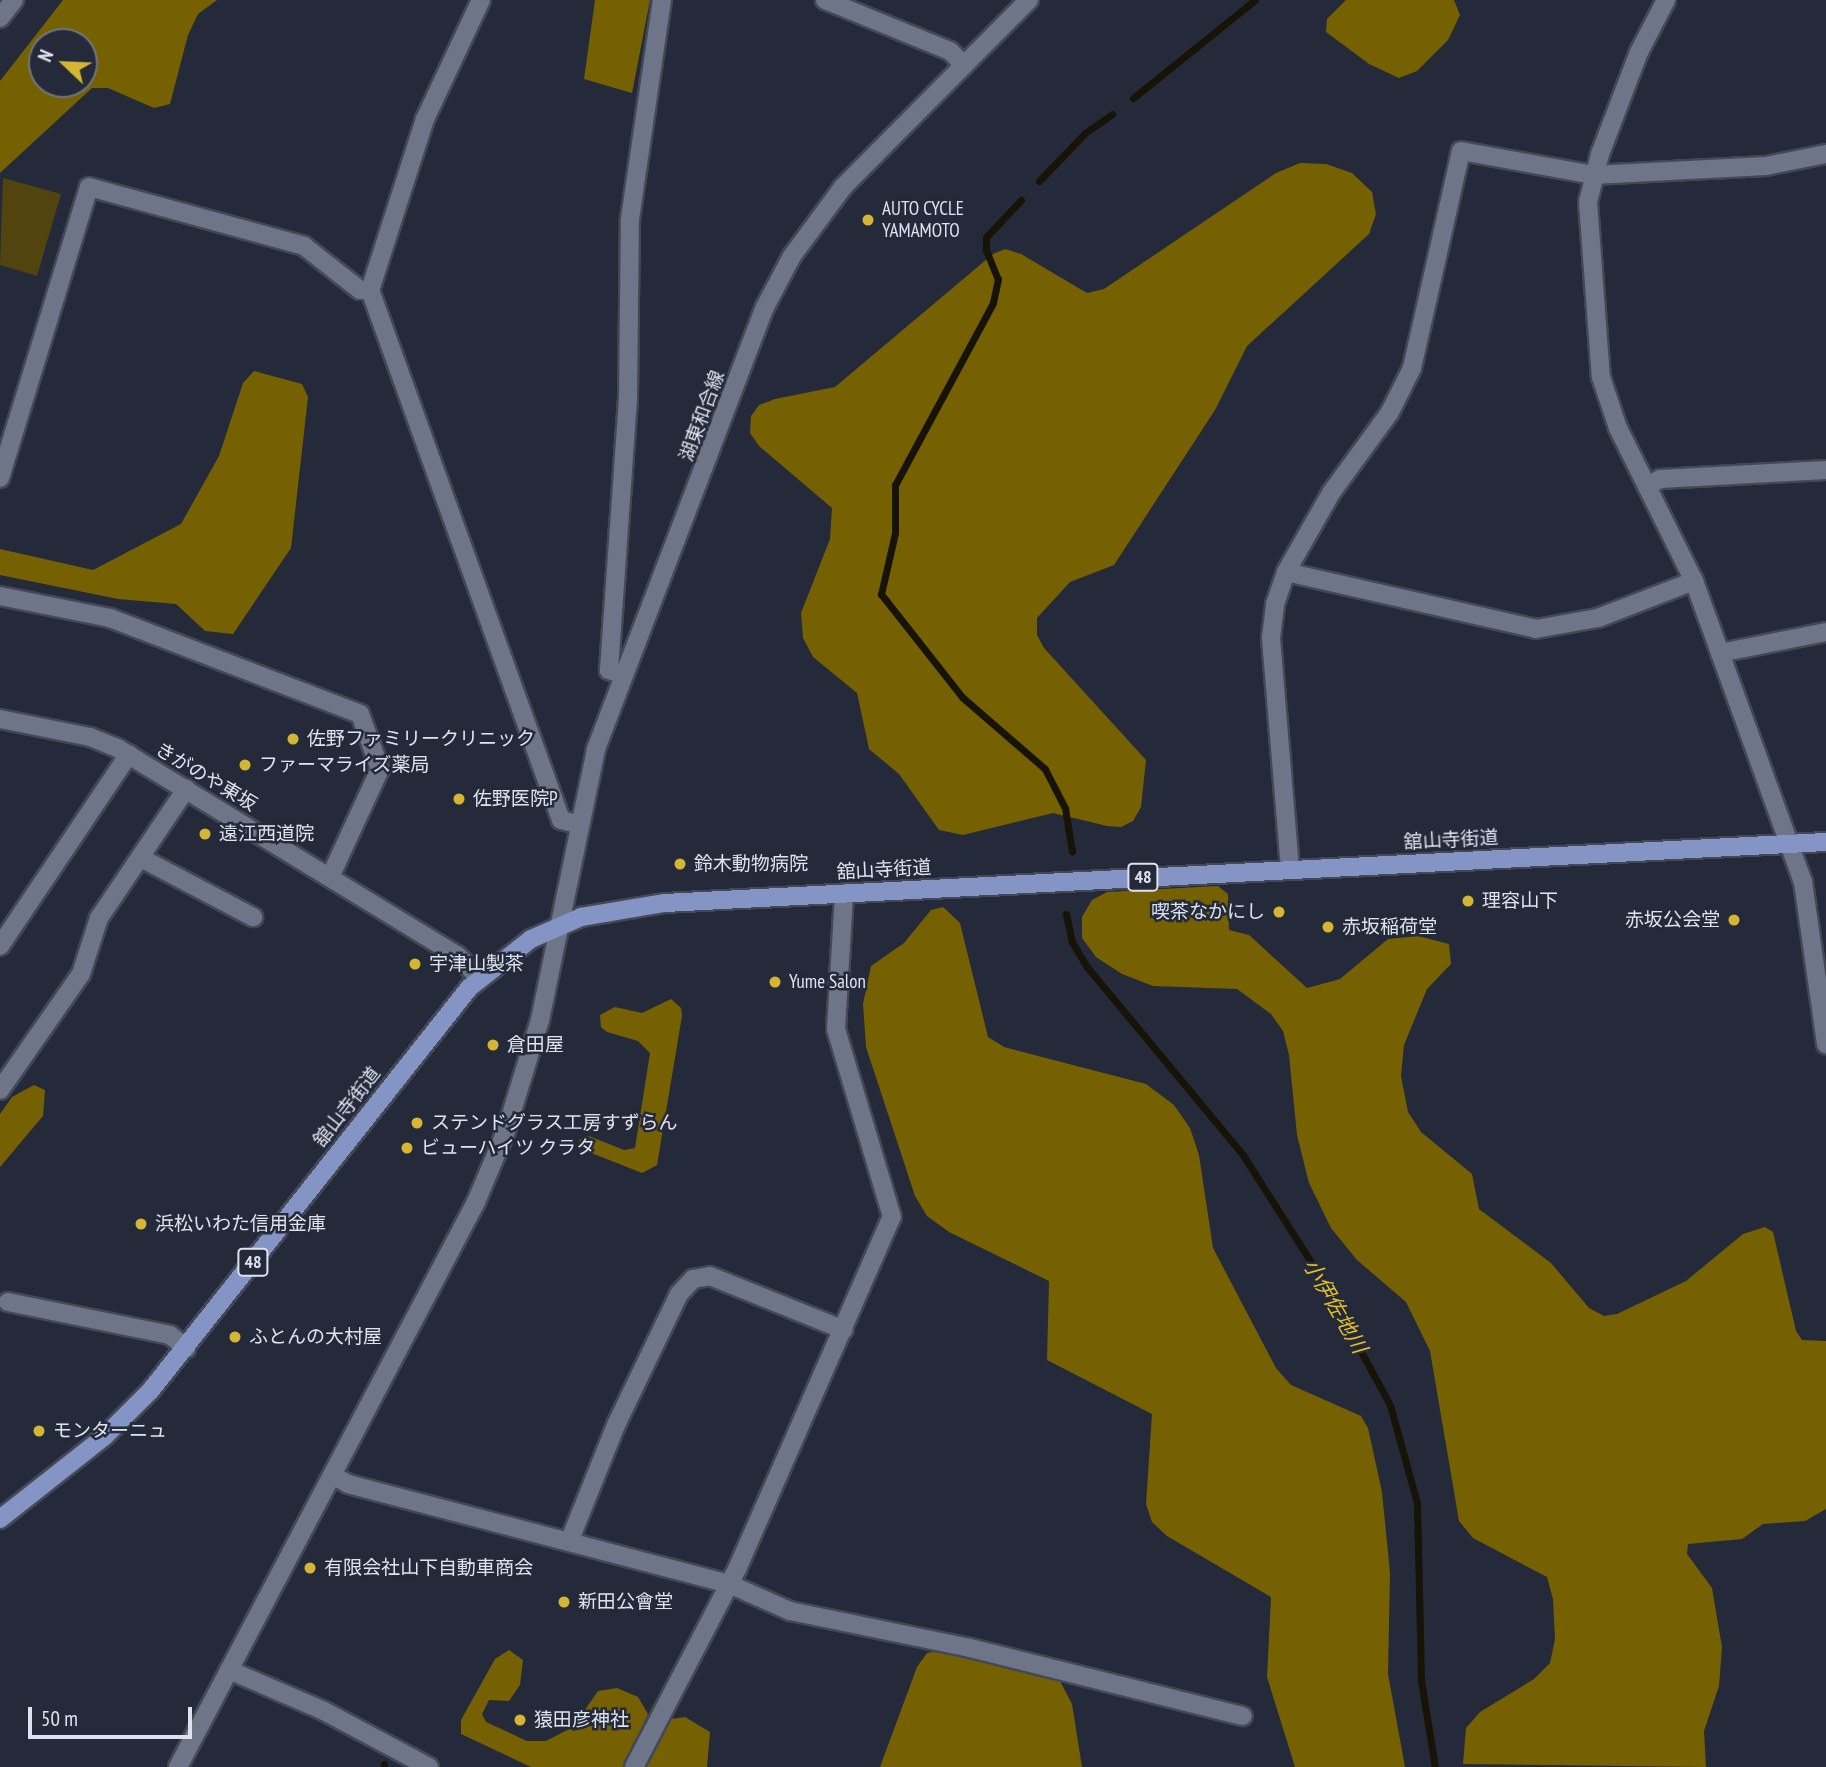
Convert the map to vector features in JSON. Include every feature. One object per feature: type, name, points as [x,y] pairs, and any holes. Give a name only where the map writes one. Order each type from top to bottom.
[{"type":"main road","name":"舘山寺街道","points":[[0,1519],[121,1421],[186,1348],[479,978],[509,953],[557,926],[635,905],[1826,842]]},
{"type":"street","points":[[0,18],[14,0]]},
{"type":"street","points":[[481,0],[425,119],[370,290],[561,820],[577,824]]},
{"type":"street","points":[[624,675],[610,670],[628,400],[630,219],[662,0]]},
{"type":"street","points":[[825,0],[950,51],[964,65]]},
{"type":"street","name":"湖東和合線","points":[[178,1767],[497,1155],[530,1058],[577,824],[596,749],[778,281],[843,187],[1029,0]]},
{"type":"street","points":[[1666,0],[1639,52],[1593,175],[1587,227],[1601,377],[1610,412],[1694,581],[1803,882],[1826,1044]]},
{"type":"street","points":[[1290,869],[1271,638],[1275,604],[1286,572],[1340,478],[1390,412],[1412,368],[1461,151],[1593,175],[1766,166],[1826,154]]},
{"type":"street","points":[[0,478],[89,187],[304,246],[360,290],[370,290]]},
{"type":"street","points":[[1647,486],[1660,480],[1826,470]]},
{"type":"street","points":[[1286,572],[1536,629],[1598,618],[1694,581]]},
{"type":"street","points":[[0,596],[110,618],[360,714],[380,769],[330,877]]},
{"type":"street","points":[[1720,653],[1826,632]]},
{"type":"street","name":"きがのや東坂","points":[[0,719],[90,737],[129,754],[457,955],[479,978]]},
{"type":"street","points":[[0,946],[129,754]]},
{"type":"street","points":[[0,1090],[81,974],[99,918],[186,789]]},
{"type":"street","points":[[141,858],[253,917]]},
{"type":"street","points":[[634,1767],[729,1584],[892,1217],[836,1029],[844,893]]},
{"type":"street","points":[[569,1542],[616,1425],[679,1294],[693,1279],[710,1276],[844,1330]]},
{"type":"street","points":[[8,1302],[170,1335],[186,1348]]},
{"type":"street","points":[[332,1475],[348,1484],[729,1584],[790,1611],[970,1647],[1243,1716]]},
{"type":"street","points":[[229,1670],[324,1711],[429,1767]]},
{"type":"shaded area","points":[[63,0],[217,0],[198,14],[188,35],[170,104],[154,108],[108,88],[98,88],[98,28],[41,28]]},
{"type":"shaded area","points":[[595,0],[650,0],[632,93],[584,79]]},
{"type":"shaded area","points":[[1346,0],[1454,0],[1460,15],[1448,40],[1417,71],[1399,78],[1369,64],[1326,32],[1327,19]]},
{"type":"shaded area","points":[[28,45],[28,98],[81,98],[0,173],[0,81]]},
{"type":"shaded area","points":[[1300,163],[1326,164],[1352,173],[1372,192],[1376,214],[1369,234],[1247,346],[1215,410],[1114,565],[1070,582],[1037,618],[1037,635],[1044,648],[1146,760],[1141,807],[1133,821],[1121,827],[1053,813],[963,835],[939,830],[899,774],[869,749],[857,693],[813,657],[803,638],[801,613],[830,539],[832,508],[759,446],[750,433],[751,416],[759,405],[775,399],[835,387],[993,254],[1005,249],[1021,254],[1087,293],[1104,289],[1276,173]]},
{"type":"shaded area","points":[[3,178],[61,194],[37,276],[0,265]]},
{"type":"shaded area","points":[[254,371],[302,384],[308,397],[291,548],[233,634],[205,631],[176,604],[118,599],[0,575],[0,549],[93,570],[181,524],[219,456],[243,383]]},
{"type":"shaded area","points":[[1218,886],[1228,894],[1229,930],[1249,935],[1307,988],[1340,979],[1388,939],[1418,936],[1449,944],[1451,964],[1427,989],[1404,1045],[1401,1076],[1408,1112],[1421,1132],[1472,1174],[1479,1209],[1551,1263],[1589,1308],[1604,1316],[1617,1314],[1686,1281],[1743,1234],[1765,1227],[1773,1232],[1796,1331],[1802,1340],[1826,1341],[1826,1509],[1805,1521],[1763,1524],[1742,1539],[1688,1544],[1687,1554],[1712,1588],[1722,1647],[1719,1686],[1704,1731],[1706,1767],[1463,1764],[1466,1728],[1480,1712],[1534,1679],[1550,1663],[1555,1639],[1553,1599],[1547,1577],[1473,1538],[1459,1521],[1430,1351],[1406,1302],[1357,1260],[1331,1228],[1309,1183],[1297,1135],[1289,1055],[1283,1031],[1271,1014],[1237,989],[1153,986],[1122,974],[1096,957],[1082,938],[1082,917],[1092,900],[1107,892]]},
{"type":"shaded area","points":[[943,907],[960,923],[988,1037],[1004,1047],[1146,1084],[1174,1105],[1190,1128],[1199,1155],[1213,1248],[1276,1368],[1291,1385],[1361,1416],[1368,1428],[1382,1492],[1390,1573],[1388,1674],[1405,1767],[1295,1767],[1267,1677],[1271,1597],[1167,1536],[1152,1522],[1146,1504],[1152,1414],[1047,1360],[1049,1281],[949,1232],[927,1216],[915,1196],[866,1047],[863,1004],[871,966],[904,943],[931,910]]},
{"type":"shaded area","points":[[671,999],[681,1008],[682,1016],[657,1165],[642,1173],[584,1150],[579,1140],[589,1136],[624,1150],[635,1148],[650,1053],[638,1041],[607,1032],[601,1027],[600,1015],[615,1007],[642,1013]]},
{"type":"shaded area","points":[[34,1085],[45,1090],[43,1116],[0,1167],[0,1114],[12,1097]]},
{"type":"shaded area","points":[[509,1650],[523,1660],[520,1685],[509,1701],[489,1700],[482,1714],[486,1722],[527,1741],[546,1741],[573,1727],[598,1691],[617,1688],[638,1697],[648,1714],[624,1767],[531,1767],[461,1734],[461,1720],[495,1659]]},
{"type":"shaded area","points":[[944,1650],[1060,1681],[1072,1704],[1082,1767],[880,1767],[917,1667],[927,1653]]},
{"type":"shaded area","points":[[685,1717],[710,1732],[707,1767],[643,1767],[660,1731],[671,1719]]},
{"type":"waterway","points":[[1133,98],[1255,0]]},
{"type":"waterway","points":[[1039,181],[1085,133],[1112,114]]},
{"type":"waterway","points":[[1021,200],[986,237],[986,250],[998,279],[993,303],[895,485],[895,533],[881,594],[962,697],[1045,769],[1065,808],[1072,851]]},
{"type":"waterway","name":"小伊佐地川","points":[[1066,914],[1072,942],[1087,967],[1243,1155],[1321,1278],[1390,1405],[1417,1503],[1421,1680],[1435,1767]]},
{"type":"place","name":"AUTO CYCLE YAMAMOTO","points":[[868,220]]},
{"type":"place","name":"佐野ファミリークリニック","points":[[293,739]]},
{"type":"place","name":"ファーマライズ薬局","points":[[245,765]]},
{"type":"place","name":"佐野医院P","points":[[459,799]]},
{"type":"place","name":"遠江西道院","points":[[205,834]]},
{"type":"place","name":"鈴木動物病院","points":[[680,864]]},
{"type":"place","name":"理容山下","points":[[1468,901]]},
{"type":"place","name":"喫茶なかにし","points":[[1279,912]]},
{"type":"place","name":"赤坂公会堂","points":[[1734,920]]},
{"type":"place","name":"赤坂稲荷堂","points":[[1328,927]]},
{"type":"place","name":"宇津山製茶","points":[[415,964]]},
{"type":"place","name":"Yume Salon","points":[[775,982]]},
{"type":"place","name":"倉田屋","points":[[493,1045]]},
{"type":"place","name":"ステンドグラス工房すずらん","points":[[417,1123]]},
{"type":"place","name":"ビューハイツ クラタ","points":[[407,1148]]},
{"type":"place","name":"浜松いわた信用金庫","points":[[141,1224]]},
{"type":"place","name":"ふとんの大村屋","points":[[235,1337]]},
{"type":"place","name":"モンターニュ","points":[[39,1431]]},
{"type":"place","name":"有限会社山下自動車商会","points":[[310,1568]]},
{"type":"place","name":"新田公會堂","points":[[564,1602]]},
{"type":"place","name":"猿田彦神社","points":[[520,1720]]}]
